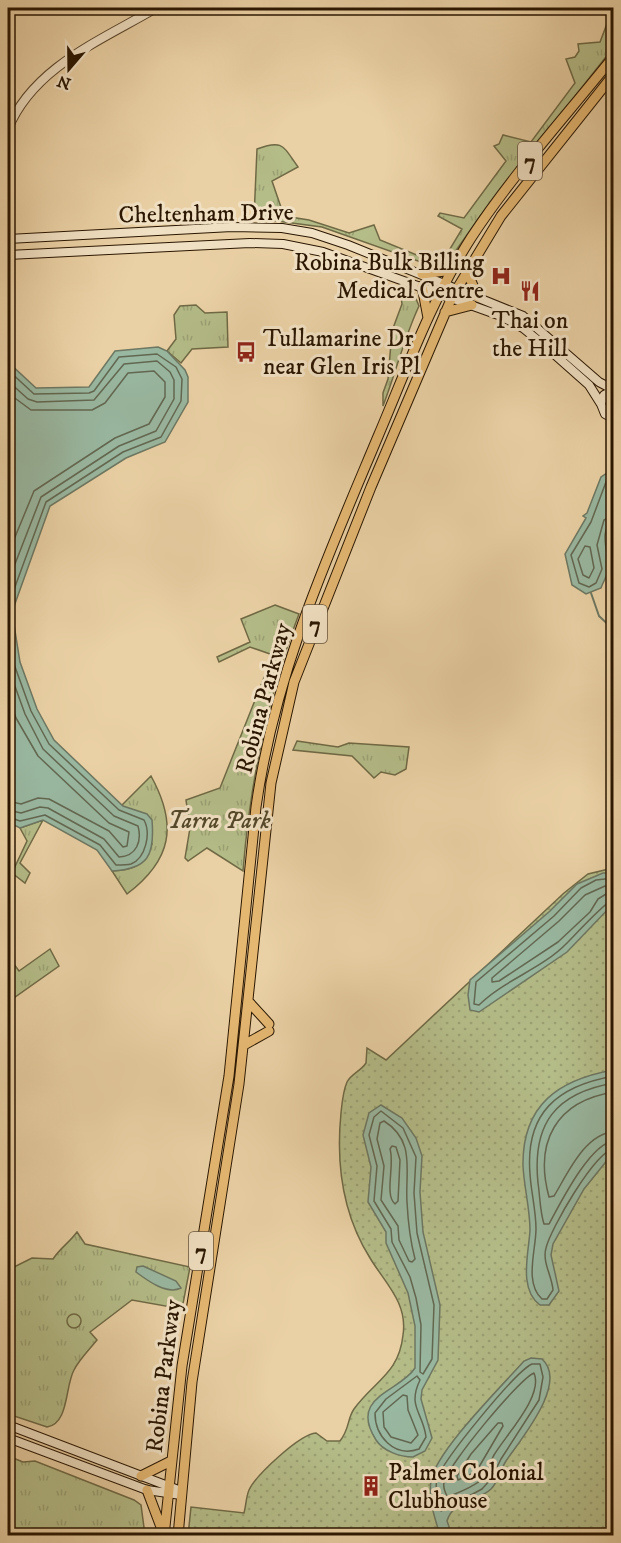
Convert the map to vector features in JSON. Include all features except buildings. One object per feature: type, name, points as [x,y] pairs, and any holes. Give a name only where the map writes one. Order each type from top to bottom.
[{"type":"main road","name":"Robina Parkway","points":[[164,1535],[188,1321],[219,1147],[229,1076],[256,807],[268,740],[283,678],[300,627],[440,292],[483,220],[614,56]]},
{"type":"main road","name":"Robina Parkway","points":[[178,1536],[202,1312],[226,1176],[244,1045],[271,783],[294,682],[315,622],[455,292],[501,216],[614,74]]},
{"type":"main road","name":"Cheltenham Drive","points":[[8,239],[232,227],[282,228],[330,238],[445,283],[455,292],[523,328],[589,385],[601,404],[604,414],[614,419]]},
{"type":"main road","name":"Cheltenham Drive","points":[[8,255],[233,243],[283,244],[324,252],[440,292],[455,292]]},
{"type":"main road","points":[[445,312],[475,301],[469,267]]},
{"type":"main road","points":[[422,274],[452,270]]},
{"type":"main road","points":[[422,286],[428,318]]},
{"type":"main road","name":"Cheltenham Drive","points":[[475,301],[527,319],[596,380],[614,390]]},
{"type":"main road","points":[[601,404],[604,395],[614,390]]},
{"type":"main road","points":[[244,1045],[269,1027],[248,1001]]},
{"type":"main road","points":[[8,1425],[181,1493]]},
{"type":"main road","points":[[8,1438],[147,1490],[169,1490]]},
{"type":"main road","points":[[141,1476],[171,1461]]},
{"type":"main road","points":[[147,1490],[164,1535]]},
{"type":"street","points":[[8,129],[23,99],[45,75],[156,8]]},
{"type":"green space","points":[[613,8],[613,48],[481,215],[445,266],[435,267],[322,227],[254,218],[257,149],[272,145],[282,146],[298,167],[272,181],[284,216],[309,220],[349,233],[374,225],[380,240],[419,256],[444,259],[462,229],[438,216],[440,213],[464,218],[506,161],[494,146],[499,144],[503,135],[531,142],[575,83],[566,59],[575,57],[579,51],[578,44],[600,42]]},
{"type":"green space","points":[[400,289],[414,294],[419,306],[383,406],[392,331],[402,304]]},
{"type":"green space","points":[[196,305],[205,313],[227,312],[228,347],[192,349],[181,363],[167,351],[176,339],[174,315],[180,306]]},
{"type":"green space","name":"Tarra Park","points":[[275,605],[299,614],[269,709],[255,773],[243,871],[207,848],[188,861],[185,858],[190,828],[186,800],[220,788],[273,655],[250,647],[219,662],[217,657],[250,642],[241,619]]},
{"type":"green space","points":[[297,741],[338,747],[349,743],[409,747],[406,769],[395,775],[381,772],[374,778],[352,756],[293,750]]},
{"type":"green space","points":[[151,776],[165,810],[166,841],[154,868],[127,894],[112,871],[132,868],[142,862],[152,844],[122,805]]},
{"type":"green space","points":[[43,820],[20,863],[30,873],[25,883],[12,873],[27,841],[20,828]]},
{"type":"green space","points":[[613,868],[613,1535],[188,1536],[191,1507],[244,1513],[248,1493],[253,1483],[300,1440],[316,1433],[327,1441],[340,1441],[354,1409],[391,1368],[401,1348],[404,1324],[399,1303],[361,1241],[353,1224],[343,1188],[340,1151],[341,1109],[349,1079],[366,1063],[367,1048],[386,1060],[564,893],[588,874]]},
{"type":"green space","points":[[50,949],[59,966],[8,1002],[8,956],[19,971]]},
{"type":"green space","points":[[77,1232],[85,1244],[190,1267],[182,1309],[132,1300],[90,1332],[97,1340],[74,1370],[59,1419],[47,1427],[8,1414],[8,1270],[32,1258],[53,1259]]},
{"type":"green space","points":[[74,1314],[79,1316],[81,1321],[79,1326],[74,1328],[69,1326],[67,1321],[69,1316]]},
{"type":"green space","points":[[8,1456],[23,1462],[35,1461],[134,1500],[141,1505],[145,1535],[8,1535]]},
{"type":"water","points":[[158,347],[167,351],[185,370],[188,377],[188,402],[165,442],[126,458],[50,506],[12,612],[20,662],[37,709],[54,740],[123,806],[147,814],[152,820],[152,843],[147,858],[134,867],[112,871],[97,850],[43,820],[20,828],[8,822],[8,362],[36,388],[89,387],[115,351]]},
{"type":"water","points":[[607,473],[614,473],[613,519],[608,525],[605,537],[608,571],[601,588],[586,594],[572,585],[565,554],[586,518],[583,516],[587,513],[601,477]]},
{"type":"water","points":[[603,873],[613,873],[613,904],[567,952],[479,1012],[470,1010],[468,995],[470,980],[550,911],[577,884]]},
{"type":"water","points":[[613,1070],[613,1153],[584,1189],[553,1244],[551,1255],[559,1291],[549,1305],[540,1305],[529,1290],[526,1270],[530,1222],[523,1166],[524,1145],[529,1127],[537,1111],[560,1089],[593,1074]]},
{"type":"water","points":[[381,1105],[402,1118],[416,1138],[422,1156],[420,1192],[423,1232],[440,1305],[438,1360],[422,1390],[421,1399],[432,1438],[425,1451],[413,1457],[397,1455],[383,1447],[376,1440],[369,1425],[368,1414],[372,1404],[379,1396],[408,1376],[415,1368],[415,1326],[408,1293],[386,1243],[386,1232],[368,1202],[371,1167],[363,1135],[369,1113]]},
{"type":"water","points":[[143,1266],[176,1281],[181,1288],[170,1290],[152,1283],[136,1272],[137,1267]]},
{"type":"water","points":[[531,1358],[542,1359],[549,1369],[550,1382],[539,1411],[506,1461],[494,1486],[486,1493],[454,1509],[447,1521],[452,1535],[440,1535],[430,1494],[435,1469],[444,1453],[471,1419],[524,1361]]},
{"type":"waterway","points":[[591,593],[599,616],[614,630]]},
{"type":"place","name":"Robina Bulk Billing Medical Centre","points":[[501,276]]},
{"type":"place","name":"Thai on the Hill","points":[[530,291]]},
{"type":"place","name":"Tullamarine Dr near Glen Iris Pl","points":[[246,352]]},
{"type":"place","name":"Palmer Colonial Clubhouse","points":[[371,1486]]}]
